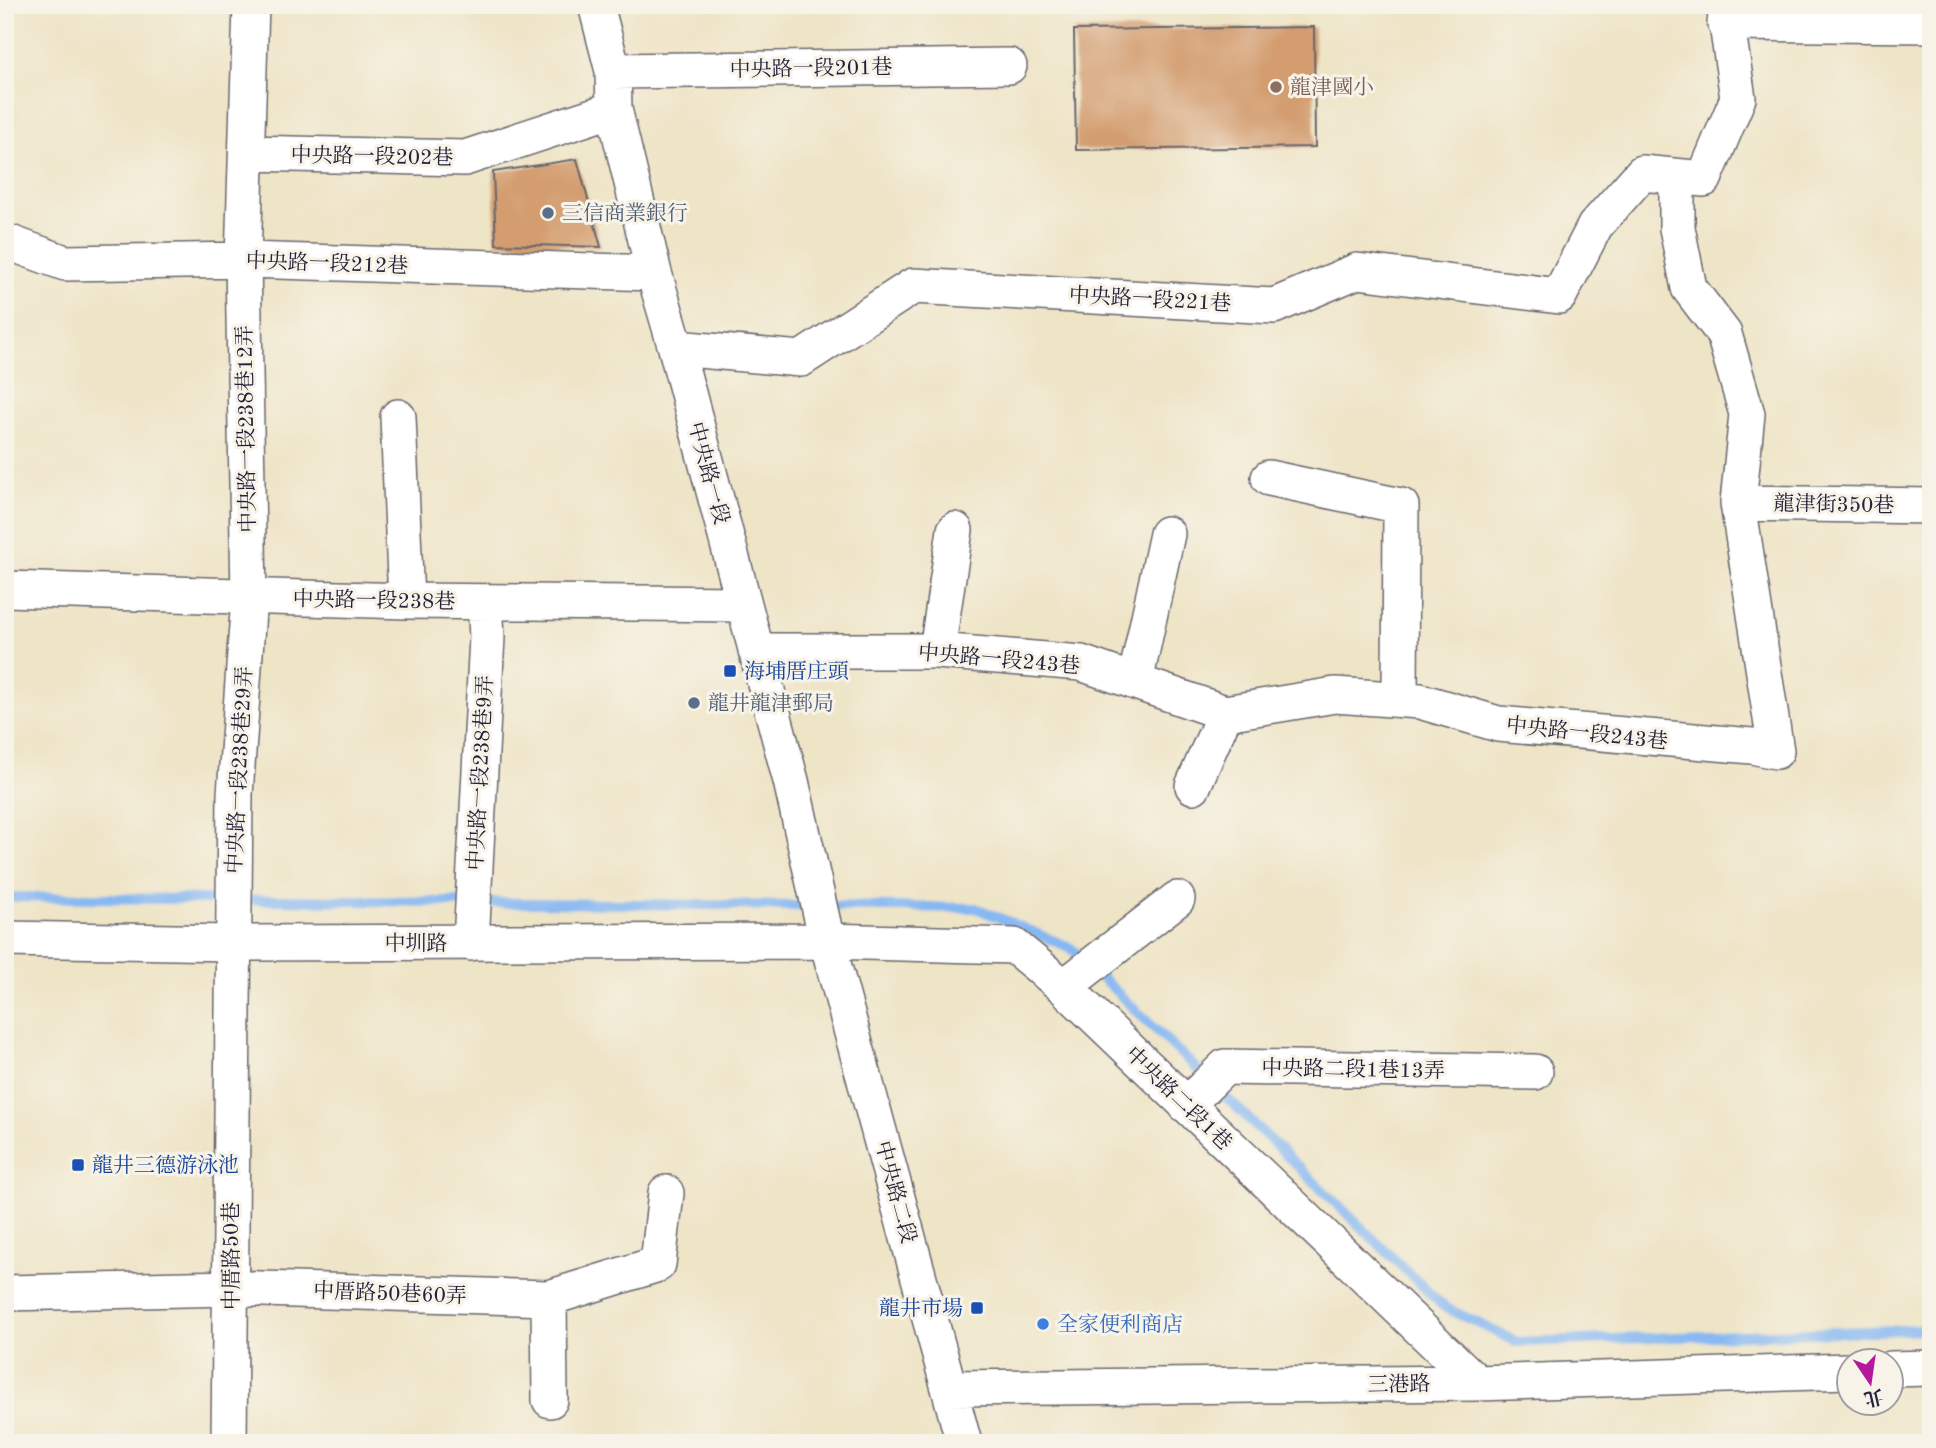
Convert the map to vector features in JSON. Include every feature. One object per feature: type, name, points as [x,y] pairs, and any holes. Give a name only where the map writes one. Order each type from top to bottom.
[{"type":"street","name":"中央路一段238巷12弄","points":[[249,597],[243,260],[251,5]]},
{"type":"street","name":"中央路一段","points":[[596,5],[613,71],[614,108],[654,273],[677,348],[791,781],[827,941]]},
{"type":"street","points":[[1738,503],[1747,414],[1724,334],[1689,288],[1677,229],[1677,177],[1704,179],[1738,98],[1725,14],[1931,25]]},
{"type":"street","name":"中央路一段201巷","points":[[613,71],[1009,66]]},
{"type":"street","name":"中央路一段202巷","points":[[248,153],[465,158],[614,108]]},
{"type":"street","name":"中央路一段221巷","points":[[677,348],[801,359],[913,286],[1274,306],[1357,271],[1559,296],[1595,226],[1642,173],[1677,177]]},
{"type":"street","name":"中央路一段212巷","points":[[5,241],[65,263],[243,260],[654,273]]},
{"type":"street","points":[[398,417],[406,601]]},
{"type":"street","points":[[1269,478],[1401,506],[1400,699]]},
{"type":"street","name":"龍津街350巷","points":[[1738,503],[1931,506]]},
{"type":"street","name":"中央路一段243巷","points":[[756,651],[937,651],[1082,663],[1225,713],[1335,695],[1400,699],[1420,701],[1499,724],[1752,746],[1776,751],[1738,503]]},
{"type":"street","points":[[937,651],[956,530]]},
{"type":"street","points":[[1135,682],[1167,534]]},
{"type":"street","name":"中央路一段238巷","points":[[5,589],[406,601],[743,604]]},
{"type":"street","name":"中央路一段238巷29弄","points":[[232,943],[235,794],[249,597]]},
{"type":"street","name":"中央路一段238巷9弄","points":[[471,943],[488,637],[485,602]]},
{"type":"street","points":[[1193,786],[1225,713]]},
{"type":"street","points":[[1064,987],[1177,899]]},
{"type":"street","name":"中圳路","points":[[5,939],[232,943],[827,941]]},
{"type":"street","name":"中央路二段1巷","points":[[827,941],[1013,946],[1064,987],[1477,1383]]},
{"type":"street","name":"中央路二段","points":[[827,941],[964,1443]]},
{"type":"street","name":"中厝路50巷","points":[[229,1443],[232,943]]},
{"type":"street","name":"中央路二段1巷13弄","points":[[1186,1104],[1225,1067],[1535,1072]]},
{"type":"street","name":"中厝路50巷60弄","points":[[5,1293],[231,1288],[549,1298],[658,1264],[666,1193]]},
{"type":"street","points":[[549,1298],[550,1400]]},
{"type":"street","points":[[1904,1369],[1931,1368]]},
{"type":"street","name":"三港路","points":[[949,1388],[1477,1383],[1834,1371]]},
{"type":"building","points":[[1314,27],[1315,147],[1076,150],[1074,30]]},
{"type":"building","points":[[577,159],[601,247],[496,244],[493,172]]},
{"type":"waterway","points":[[5,897],[976,908],[1071,948],[1444,1307],[1517,1342],[1931,1329]]},
{"type":"place","name":"龍津國小","points":[[1276,87]]},
{"type":"place","name":"三信商業銀行","points":[[548,213]]},
{"type":"place","name":"海埔厝庄頭","points":[[730,671]]},
{"type":"place","name":"龍井龍津郵局","points":[[694,703]]},
{"type":"place","name":"龍井三德游泳池","points":[[78,1165]]},
{"type":"place","name":"龍井市場","points":[[977,1308]]},
{"type":"place","name":"全家便利商店","points":[[1043,1324]]}]
